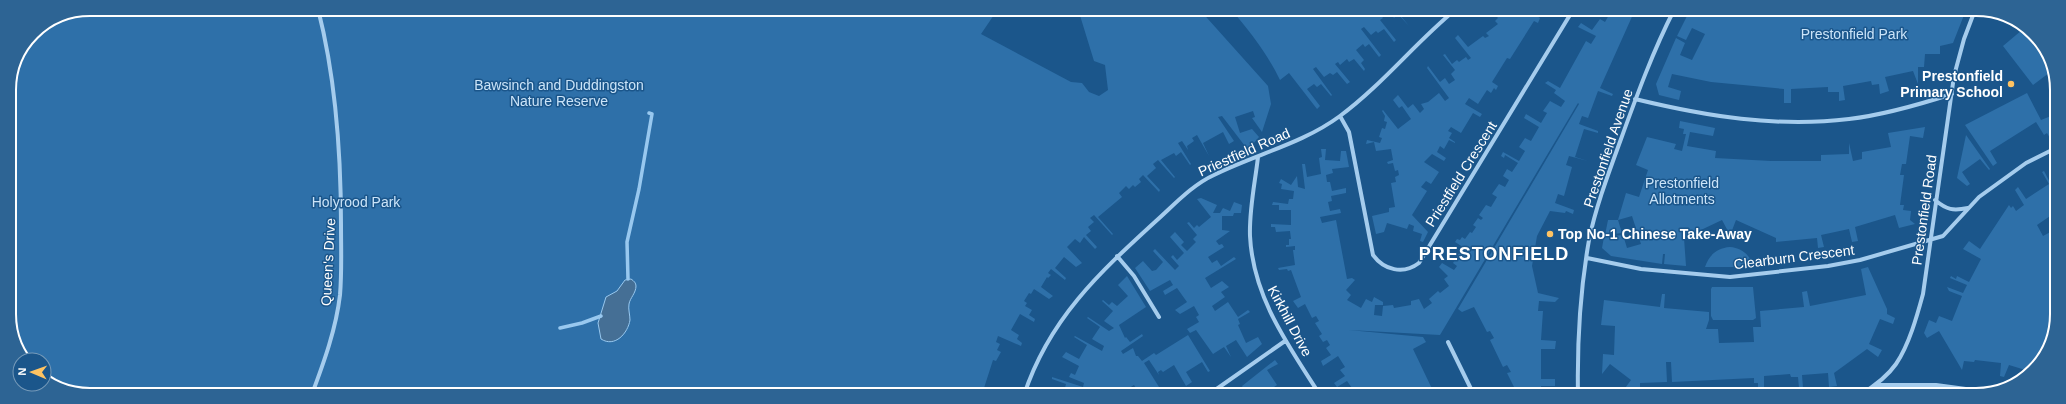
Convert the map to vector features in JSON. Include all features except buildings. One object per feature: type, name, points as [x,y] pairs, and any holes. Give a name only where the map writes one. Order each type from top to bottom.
[{"type":"street","name":"Queen's Drive","points":[[314,388],[336,318],[341,274],[341,206],[336,117],[331,77],[319,16]]},
{"type":"street","name":"Priestfield Road","points":[[1027,388],[1042,351],[1060,321],[1074,302],[1117,256],[1190,190],[1204,180],[1297,142],[1340,116],[1372,90],[1449,16]]},
{"type":"street","name":"Priestfield Crescent","points":[[1340,116],[1349,132],[1373,254],[1379,262],[1388,268],[1400,270],[1410,268],[1419,263],[1570,16]]},
{"type":"street","name":"Prestonfield Avenue","points":[[1578,388],[1578,343],[1586,258],[1593,226],[1635,99],[1671,16]]},
{"type":"street","name":"Prestonfield Road","points":[[1871,388],[1896,364],[1918,315],[1923,294],[1935,200],[1960,50],[1973,16]]},
{"type":"street","points":[[1635,99],[1689,113],[1756,121],[1798,122],[1849,119],[1910,108],[1952,94]]},
{"type":"street","name":"Clearburn Crescent","points":[[1586,258],[1641,269],[1713,276],[1742,276],[1828,266],[1930,241],[1943,236],[1979,197],[2000,180],[2026,163],[2050,151]]},
{"type":"street","name":"Kirkhill Drive","points":[[1258,157],[1251,220],[1252,257],[1264,299],[1285,341],[1315,388]]},
{"type":"street","points":[[1935,200],[1945,208],[1954,211],[1968,208]]},
{"type":"street","points":[[1117,256],[1134,276],[1159,317]]},
{"type":"street","points":[[1218,388],[1285,341]]},
{"type":"street","points":[[1448,342],[1471,388]]},
{"type":"street","points":[[1876,385],[1936,384],[1962,388]]},
{"type":"green space","name":"Holyrood Park","points":[[993,16],[981,34],[1071,82],[1082,83],[1089,92],[1099,96],[1108,90],[1105,65],[1094,61],[1080,16],[1205,16],[1268,86],[1271,104],[1262,132],[1252,118],[1255,117],[1253,111],[1235,117],[1240,133],[1252,129],[1259,137],[1248,150],[1222,116],[1218,117],[1234,141],[1229,144],[1223,132],[1203,143],[1209,156],[1197,135],[1192,138],[1194,141],[1187,146],[1188,150],[1182,141],[1178,143],[1191,164],[1190,165],[1181,152],[1176,156],[1174,153],[1161,160],[1175,177],[1174,178],[1158,160],[1153,164],[1156,168],[1147,176],[1160,190],[1159,192],[1143,175],[1139,179],[1141,182],[1135,187],[1133,185],[1129,189],[1126,186],[1119,193],[1122,197],[1098,217],[1113,234],[1112,235],[1094,215],[1090,218],[1094,222],[1088,227],[1091,231],[1086,235],[1097,247],[1095,249],[1084,237],[1080,243],[1075,239],[1067,247],[1082,263],[1076,267],[1064,257],[1055,268],[1066,278],[1065,280],[1051,269],[1048,273],[1051,275],[1048,278],[1047,277],[1041,287],[1053,296],[1049,299],[1034,289],[1031,294],[1029,293],[1024,301],[1027,303],[1025,306],[1032,310],[1029,315],[1035,319],[1034,322],[1020,314],[1011,330],[1019,335],[1017,339],[1022,343],[1021,346],[998,336],[996,342],[1000,344],[997,350],[1001,352],[996,361],[993,360],[984,388],[90,388],[71,385],[53,378],[52,352],[27,352],[17,328],[16,90],[17,76],[20,66],[34,41],[53,26],[76,17]]},
{"type":"green space","points":[[1237,16],[1382,16],[1383,18],[1380,20],[1396,40],[1394,42],[1384,29],[1378,33],[1376,31],[1371,35],[1364,27],[1361,29],[1381,55],[1379,57],[1369,44],[1365,47],[1363,44],[1356,50],[1364,60],[1361,63],[1365,69],[1364,71],[1354,59],[1349,62],[1347,59],[1340,65],[1338,62],[1335,64],[1350,82],[1347,84],[1337,72],[1333,75],[1330,73],[1324,77],[1316,67],[1313,69],[1332,95],[1331,96],[1321,84],[1317,87],[1314,84],[1307,89],[1320,106],[1317,109],[1289,73],[1280,80],[1264,52]]},
{"type":"green space","points":[[1496,16],[1537,16],[1540,18],[1538,23],[1534,21],[1510,59],[1507,58],[1492,82],[1498,86],[1496,90],[1494,88],[1491,93],[1487,90],[1478,104],[1469,98],[1465,104],[1482,114],[1480,117],[1473,113],[1461,133],[1451,127],[1448,131],[1452,133],[1449,138],[1455,143],[1449,140],[1444,149],[1440,146],[1437,152],[1446,158],[1444,161],[1432,154],[1424,162],[1439,172],[1431,184],[1426,181],[1421,187],[1427,191],[1412,215],[1428,232],[1423,242],[1420,241],[1422,234],[1413,231],[1414,226],[1409,224],[1407,229],[1387,223],[1384,232],[1376,234],[1372,216],[1389,212],[1389,208],[1395,207],[1391,183],[1396,182],[1395,177],[1399,175],[1398,170],[1395,171],[1393,163],[1388,164],[1387,162],[1393,160],[1391,149],[1376,151],[1374,142],[1366,144],[1367,140],[1380,143],[1382,138],[1379,137],[1382,128],[1385,129],[1387,122],[1384,121],[1385,116],[1382,111],[1383,110],[1398,129],[1411,119],[1402,106],[1399,108],[1393,100],[1398,95],[1408,108],[1413,104],[1420,113],[1424,109],[1421,104],[1428,102],[1439,93],[1445,101],[1449,98],[1427,68],[1428,66],[1440,82],[1445,78],[1449,84],[1455,80],[1451,74],[1455,70],[1443,55],[1445,54],[1452,64],[1457,60],[1459,62],[1466,57],[1468,60],[1471,58],[1455,38],[1458,35],[1468,47],[1483,36],[1485,38],[1489,36],[1486,33],[1498,24],[1495,21],[1498,18]]},
{"type":"green space","points":[[1608,16],[1632,16],[1600,88],[1613,94],[1612,96],[1598,91],[1588,118],[1582,116],[1579,124],[1598,131],[1598,133],[1584,129],[1575,157],[1588,161],[1569,156],[1566,165],[1572,167],[1564,196],[1558,194],[1555,203],[1574,210],[1573,214],[1566,211],[1565,213],[1550,211],[1537,236],[1532,266],[1538,293],[1559,298],[1555,302],[1539,301],[1538,311],[1543,311],[1541,340],[1556,341],[1555,349],[1541,349],[1541,379],[1555,379],[1555,386],[1541,386],[1541,388],[1514,388],[1507,373],[1511,372],[1507,365],[1503,367],[1490,340],[1494,338],[1490,331],[1487,332],[1474,307],[1462,312],[1458,309],[1579,104],[1578,103],[1440,335],[1349,330],[1423,337],[1426,342],[1413,349],[1432,388],[1352,388],[1347,381],[1337,387],[1334,383],[1345,376],[1340,370],[1345,367],[1338,356],[1323,366],[1321,361],[1331,355],[1326,348],[1330,345],[1327,340],[1323,342],[1319,336],[1322,334],[1315,323],[1319,321],[1316,316],[1312,318],[1305,304],[1298,308],[1293,301],[1301,297],[1291,270],[1279,270],[1278,268],[1295,265],[1293,250],[1295,250],[1295,246],[1286,247],[1286,245],[1289,245],[1289,239],[1291,239],[1290,231],[1276,232],[1275,227],[1271,227],[1271,224],[1291,225],[1291,210],[1279,210],[1279,205],[1272,205],[1273,202],[1288,204],[1289,199],[1293,199],[1294,191],[1281,189],[1282,184],[1279,183],[1281,179],[1291,185],[1297,176],[1298,187],[1305,189],[1302,164],[1305,164],[1307,177],[1321,174],[1319,158],[1322,157],[1321,149],[1326,149],[1325,160],[1340,161],[1341,151],[1346,151],[1349,167],[1332,169],[1333,173],[1326,175],[1327,182],[1330,182],[1332,191],[1346,188],[1346,193],[1331,196],[1332,201],[1328,202],[1330,211],[1340,209],[1341,213],[1320,217],[1322,223],[1336,220],[1347,279],[1352,278],[1355,280],[1346,290],[1351,295],[1347,300],[1361,308],[1366,299],[1372,302],[1374,297],[1383,302],[1383,305],[1375,305],[1374,315],[1382,316],[1383,306],[1393,305],[1394,308],[1411,305],[1411,301],[1419,299],[1424,309],[1432,303],[1429,299],[1438,291],[1440,293],[1449,286],[1444,279],[1448,276],[1439,267],[1442,263],[1454,270],[1457,266],[1453,263],[1463,247],[1455,242],[1457,239],[1460,240],[1462,237],[1465,239],[1470,232],[1472,233],[1476,227],[1473,225],[1478,218],[1481,220],[1483,218],[1479,215],[1486,205],[1491,207],[1497,197],[1492,194],[1499,184],[1505,187],[1509,180],[1503,176],[1507,169],[1512,172],[1518,163],[1505,155],[1504,158],[1501,156],[1503,152],[1519,161],[1525,151],[1519,147],[1525,138],[1531,141],[1539,127],[1524,118],[1526,114],[1541,123],[1547,113],[1543,111],[1550,101],[1561,107],[1565,101],[1554,93],[1556,90],[1545,83],[1548,81],[1560,88],[1586,41],[1591,44],[1596,36],[1578,27],[1581,23],[1592,30],[1600,19],[1605,22]]},
{"type":"green space","name":"Prestonfield Park","points":[[1687,16],[1964,16],[1953,43],[1940,46],[1940,54],[1925,54],[1924,67],[1918,67],[1918,84],[1913,71],[1885,77],[1889,91],[1880,94],[1879,84],[1872,85],[1871,81],[1843,86],[1845,100],[1839,101],[1839,92],[1828,92],[1828,87],[1791,89],[1791,103],[1784,103],[1784,89],[1711,82],[1672,74],[1668,87],[1681,91],[1679,100],[1659,95],[1656,84],[1676,38],[1685,43],[1680,55],[1692,60],[1705,34],[1692,28],[1686,40],[1677,36]]},
{"type":"green space","points":[[2021,31],[2025,34],[2040,54],[2048,74],[2033,85],[2003,46]]},
{"type":"green space","points":[[2027,93],[2041,120],[2050,116],[2050,138],[2047,133],[2044,135],[2036,122],[1990,151],[1997,163],[1993,166],[1965,125]]},
{"type":"green space","name":"Prestonfield Allotments","points":[[1680,121],[1715,128],[1713,136],[1690,132],[1687,146],[1716,151],[1715,158],[1771,161],[1821,161],[1821,155],[1849,154],[1849,143],[1853,161],[1862,159],[1862,152],[1891,147],[1888,133],[1925,127],[1923,138],[1910,136],[1906,164],[1902,164],[1900,175],[1904,175],[1900,205],[1904,205],[1903,210],[1911,211],[1910,220],[1915,224],[1899,228],[1895,215],[1855,227],[1858,241],[1852,242],[1849,229],[1821,235],[1824,247],[1818,248],[1817,238],[1776,242],[1776,238],[1736,220],[1731,233],[1729,233],[1722,220],[1684,238],[1686,266],[1664,264],[1665,254],[1663,254],[1662,264],[1611,256],[1602,248],[1604,237],[1623,235],[1627,248],[1641,244],[1632,216],[1618,220],[1626,193],[1639,197],[1648,170],[1636,165],[1647,137],[1676,144],[1674,149],[1682,151],[1686,134],[1683,134],[1684,129],[1679,128]]},
{"type":"green space","points":[[1966,135],[1990,169],[1989,170],[1980,159],[1962,172],[1970,184],[1967,186],[1957,178]]},
{"type":"green space","points":[[2044,171],[2050,182],[2050,216],[2037,225],[2043,236],[2050,232],[2050,314],[2049,328],[2046,338],[2035,359],[2025,370],[2009,365],[2004,377],[2000,376],[2001,363],[1975,360],[1974,362],[1964,361],[1962,370],[1939,331],[1927,338],[1924,333],[1929,320],[1936,323],[1939,316],[1952,321],[1962,296],[1949,291],[1947,287],[1963,293],[1967,285],[1950,278],[1951,276],[1956,279],[1957,276],[1969,282],[1981,259],[1963,249],[1969,241],[1980,249],[2009,205],[2011,208],[2013,206],[2016,211],[2024,205],[2015,190],[2018,187],[2026,199],[2049,184],[2042,172]]},
{"type":"green space","points":[[1201,198],[1217,205],[1213,213],[1220,213],[1223,208],[1230,211],[1234,202],[1242,205],[1241,213],[1234,213],[1233,216],[1222,216],[1222,230],[1230,231],[1216,241],[1219,245],[1222,244],[1224,247],[1208,257],[1212,263],[1217,260],[1221,266],[1234,257],[1236,259],[1205,278],[1211,288],[1222,281],[1229,287],[1221,292],[1225,297],[1212,306],[1215,311],[1228,302],[1238,317],[1248,310],[1250,312],[1238,319],[1240,324],[1238,325],[1246,343],[1258,337],[1262,344],[1247,357],[1236,340],[1226,346],[1231,357],[1224,347],[1213,354],[1196,330],[1190,333],[1187,329],[1199,322],[1196,317],[1199,315],[1194,306],[1180,314],[1175,310],[1187,302],[1177,288],[1165,295],[1163,291],[1173,285],[1170,280],[1150,291],[1135,268],[1143,261],[1152,271],[1156,270],[1163,262],[1153,251],[1155,249],[1175,270],[1179,266],[1171,257],[1173,255],[1177,260],[1184,253],[1170,237],[1175,232],[1184,242],[1181,245],[1187,251],[1196,242],[1193,239],[1197,235],[1187,223],[1189,222],[1194,228],[1197,225],[1199,227],[1211,217],[1197,199]]},
{"type":"green space","points":[[1608,220],[1618,220],[1622,233],[1605,235]]},
{"type":"green space","points":[[1730,247],[1745,253],[1754,267],[1705,267],[1714,253],[1721,249]]},
{"type":"green space","points":[[1868,267],[1887,309],[1887,314],[1895,318],[1893,324],[1880,319],[1869,344],[1882,350],[1878,357],[1867,349],[1834,373],[1837,386],[1829,387],[1828,373],[1802,375],[1803,388],[1799,388],[1798,377],[1791,377],[1790,374],[1764,376],[1764,388],[1758,388],[1758,383],[1754,383],[1754,378],[1672,382],[1671,362],[1666,362],[1667,382],[1640,383],[1640,387],[1625,388],[1631,380],[1610,364],[1602,374],[1603,354],[1614,355],[1615,326],[1601,325],[1604,300],[1660,307],[1662,294],[1665,294],[1664,308],[1709,312],[1709,320],[1706,329],[1718,329],[1719,343],[1754,342],[1753,327],[1761,327],[1760,311],[1804,307],[1802,292],[1807,291],[1810,306],[1866,295],[1861,269]]},
{"type":"green space","points":[[1127,276],[1146,307],[1119,325],[1125,338],[1126,337],[1130,342],[1142,334],[1143,336],[1121,351],[1123,354],[1133,348],[1136,356],[1138,356],[1142,361],[1154,353],[1156,355],[1188,335],[1210,371],[1208,372],[1202,362],[1186,372],[1192,382],[1186,386],[1174,365],[1163,372],[1161,370],[1158,372],[1159,375],[1149,360],[1144,363],[1160,388],[1136,388],[1134,385],[1129,388],[1065,388],[1066,384],[1052,379],[1052,377],[1083,387],[1084,383],[1069,377],[1071,373],[1075,375],[1079,366],[1062,357],[1066,352],[1079,359],[1087,345],[1074,337],[1075,336],[1102,351],[1104,346],[1092,339],[1100,327],[1087,318],[1088,317],[1109,331],[1114,328],[1104,321],[1113,311],[1102,301],[1103,300],[1109,305],[1112,302],[1117,306],[1128,296],[1118,285]]},
{"type":"green space","points":[[1712,287],[1753,287],[1756,318],[1753,320],[1713,320],[1711,316]]},
{"type":"green space","points":[[1275,360],[1278,364],[1267,370],[1277,385],[1272,388],[1243,388],[1242,386]]},
{"type":"shaded area","points":[[631,279],[635,282],[636,286],[629,304],[630,320],[627,330],[620,338],[611,342],[601,339],[598,323],[606,297],[617,291],[625,280]]},
{"type":"waterway","points":[[628,279],[627,242],[639,189],[652,114],[649,113]]},
{"type":"waterway","points":[[560,328],[582,323],[601,316]]},
{"type":"place","name":"Prestonfield Primary School","points":[[2011,84]]},
{"type":"place","name":"Top No-1 Chinese Take-Away","points":[[1550,234]]},
{"type":"district","name":"PRESTONFIELD","points":[[1494,254]]},
{"type":"park label","name":"Bawsinch and Duddingston Nature Reserve","points":[[559,94]]}]
